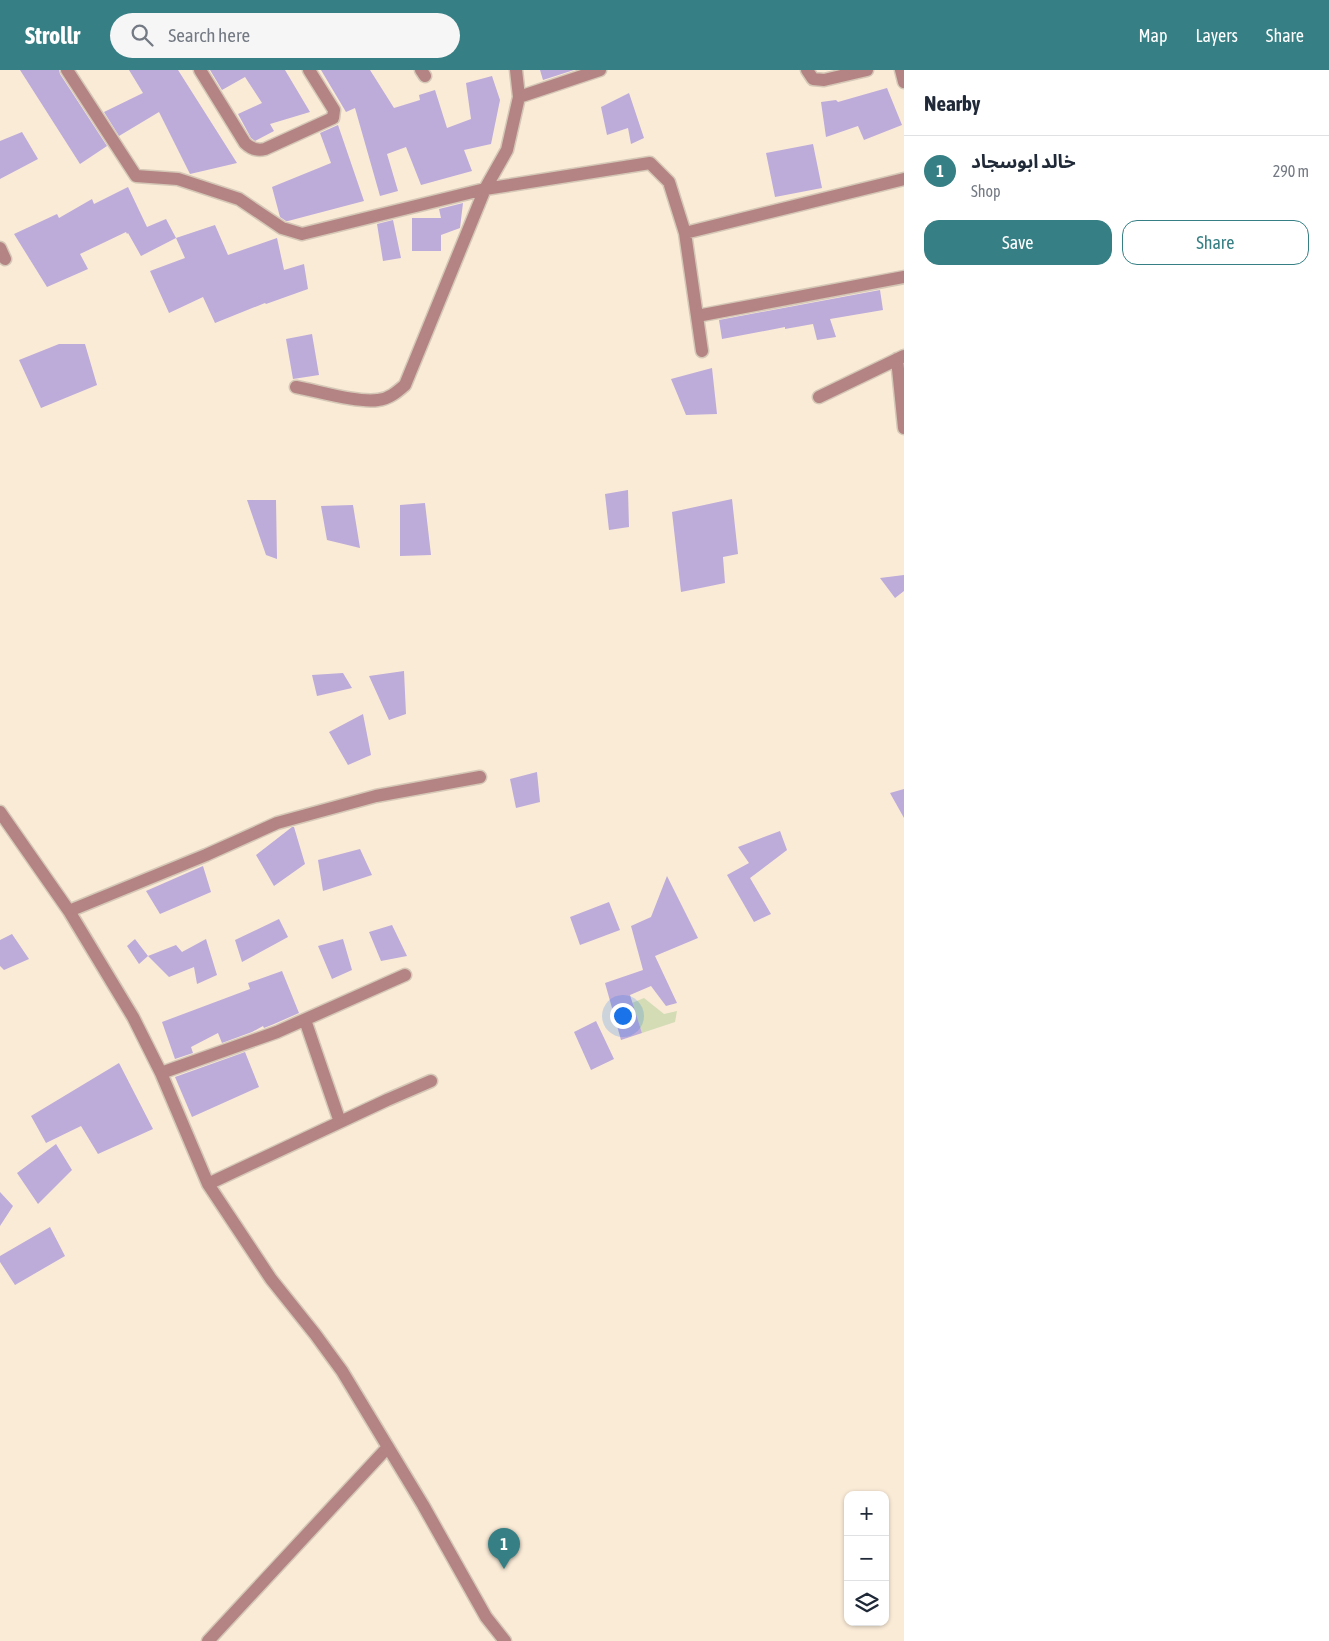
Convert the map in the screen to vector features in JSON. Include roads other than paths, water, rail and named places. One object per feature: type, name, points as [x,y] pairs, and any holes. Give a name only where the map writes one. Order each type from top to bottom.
[{"type":"street","points":[[67,70],[136,176],[178,178],[239,199],[282,228],[302,234],[485,188],[650,163],[668,182],[685,233],[702,350]]},
{"type":"street","points":[[200,70],[245,143],[254,150],[260,150],[333,118],[334,110],[309,70]]},
{"type":"street","points":[[296,387],[364,400],[380,400],[394,395],[405,385],[485,188],[507,150],[519,97],[516,70]]},
{"type":"street","points":[[519,97],[600,70]]},
{"type":"street","points":[[807,70],[813,79],[824,80],[867,70]]},
{"type":"street","points":[[901,70],[904,82]]},
{"type":"street","points":[[685,233],[904,179]]},
{"type":"street","points":[[697,316],[904,277]]},
{"type":"street","points":[[819,397],[901,357],[904,428]]},
{"type":"street","points":[[69,911],[206,855],[277,823],[376,796],[480,777]]},
{"type":"street","points":[[0,812],[69,911],[133,1017],[161,1073],[208,1184],[271,1279],[342,1371],[423,1506],[486,1617],[505,1641]]},
{"type":"street","points":[[161,1073],[278,1032],[405,975]]},
{"type":"street","points":[[305,1020],[340,1122]]},
{"type":"street","points":[[208,1184],[431,1081]]},
{"type":"street","points":[[208,1641],[388,1447]]},
{"type":"place","name":"خالد ابوسجاد","points":[[504,1569]]}]
